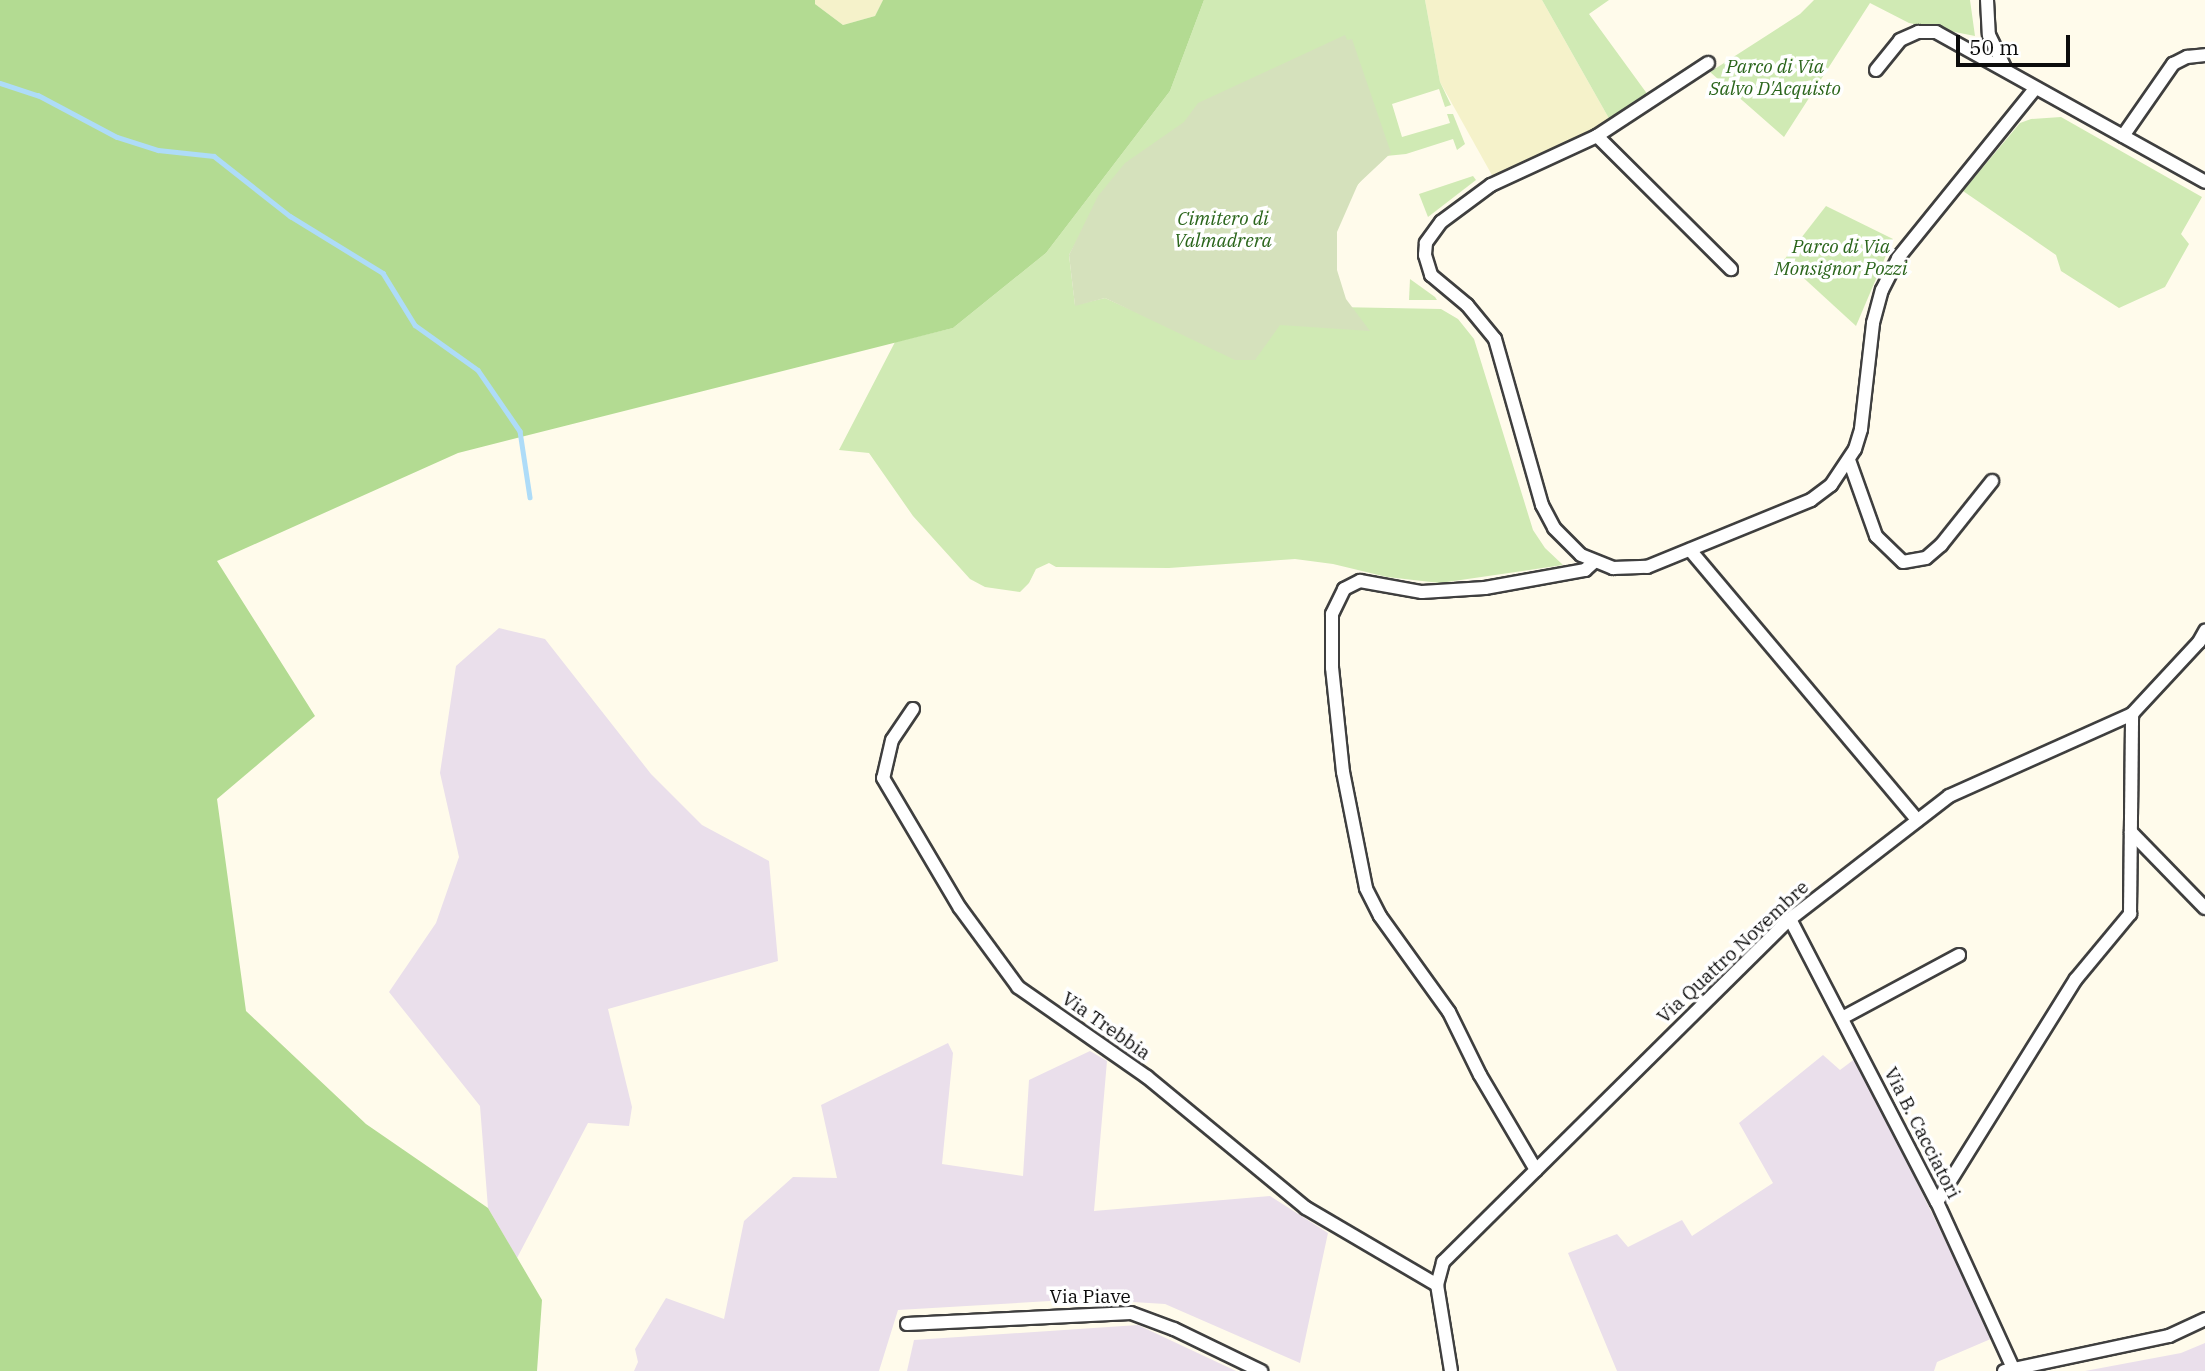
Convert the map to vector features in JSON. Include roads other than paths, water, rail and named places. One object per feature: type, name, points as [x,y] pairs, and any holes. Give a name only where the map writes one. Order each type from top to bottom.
[{"type":"street","points":[[1987,0],[1989,35],[2005,68]]},
{"type":"street","points":[[1876,70],[1897,43],[1918,32],[1936,32],[2005,68],[2035,89],[2205,182]]},
{"type":"street","points":[[1964,47],[1979,45],[1989,35]]},
{"type":"street","points":[[2123,136],[2173,64],[2187,57],[2205,55]]},
{"type":"street","points":[[1707,62],[1597,136],[1490,184],[1432,232],[1426,243],[1426,265],[1431,275],[1467,305],[1495,339],[1542,505],[1554,528],[1581,555],[1613,568],[1647,567],[1811,500],[1830,485],[1849,460],[1861,429],[1873,323],[1882,290],[1898,258],[2035,89]]},
{"type":"street","points":[[1597,136],[1731,270]]},
{"type":"street","points":[[1849,460],[1877,536],[1903,562],[1926,558],[1941,545],[1992,481]]},
{"type":"street","points":[[1690,550],[1917,820]]},
{"type":"street","points":[[1536,1170],[1480,1075],[1449,1012],[1380,916],[1366,888],[1343,772],[1332,668],[1332,614],[1344,589],[1360,581],[1422,592],[1485,588],[1586,569],[1594,562]]},
{"type":"street","name":"Via Quattro Novembre","points":[[1437,1285],[1443,1262],[1790,919],[1949,796],[2132,714],[2199,642],[2205,631]]},
{"type":"street","name":"Via Trebbia","points":[[913,709],[892,740],[883,778],[960,908],[1018,987],[1147,1077],[1307,1208],[1437,1285]]},
{"type":"street","points":[[1937,1202],[2077,979],[2130,914],[2132,714]]},
{"type":"street","points":[[2131,832],[2205,908]]},
{"type":"street","name":"Via B. Cacciatori","points":[[1790,919],[1937,1202],[2009,1370]]},
{"type":"street","points":[[1842,1018],[1959,955]]},
{"type":"street","points":[[1437,1285],[1451,1371]]},
{"type":"street","name":"Via Piave","points":[[907,1324],[1131,1313],[1174,1329],[1261,1371]]},
{"type":"street","points":[[2009,1370],[2169,1336],[2205,1319]]},
{"type":"waterway","points":[[0,83],[38,95],[117,137],[158,150],[214,156],[290,216],[383,273],[415,325],[478,370],[520,431],[530,497]]},
{"type":"park label","name":"Parco di Via Salvo D'Acquisto","points":[[1775,78]]},
{"type":"park label","name":"Cimitero di Valmadrera","points":[[1223,230]]},
{"type":"park label","name":"Parco di Via Monsignor Pozzi","points":[[1841,258]]}]
